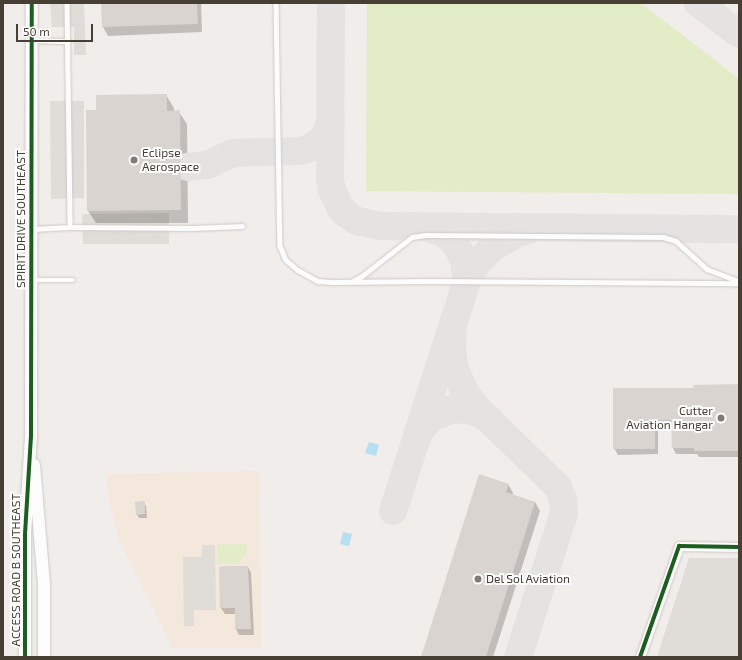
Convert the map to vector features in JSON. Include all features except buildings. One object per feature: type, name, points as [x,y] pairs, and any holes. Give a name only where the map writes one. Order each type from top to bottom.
[{"type":"street","name":"SPIRIT DRIVE SOUTHEAST","points":[[31,436],[32,3]]},
{"type":"street","name":"ACCESS ROAD B SOUTHEAST","points":[[31,436],[44,585],[44,657]]},
{"type":"street","name":"ACCESS ROAD B SOUTHEAST","points":[[25,657],[25,534],[31,436]]},
{"type":"street","points":[[640,657],[679,546],[739,547]]},
{"type":"street","points":[[44,585],[52,611],[53,657]]},
{"type":"lane","points":[[67,3],[70,227]]},
{"type":"lane","points":[[276,3],[280,246],[286,260],[298,270],[318,280],[347,282],[430,280],[739,282]]},
{"type":"lane","points":[[32,40],[68,41]]},
{"type":"lane","points":[[31,229],[70,227],[192,228],[242,226]]},
{"type":"lane","points":[[347,282],[362,276],[417,235],[664,237],[676,241],[707,269],[739,282]]},
{"type":"lane","points":[[31,280],[73,280]]},
{"type":"shaded area","points":[[50,3],[84,3],[86,55],[74,55],[74,27],[52,27]]},
{"type":"shaded area","points":[[50,101],[84,101],[84,198],[51,199]]},
{"type":"shaded area","points":[[169,213],[169,244],[83,244],[82,214]]},
{"type":"shaded area","points":[[260,471],[261,648],[173,648],[118,537],[107,488],[108,474]]},
{"type":"shaded area","points":[[202,545],[215,545],[216,610],[194,610],[194,626],[184,626],[183,557],[202,557]]},
{"type":"shaded area","points":[[689,558],[739,558],[739,657],[657,657]]},
{"type":"green space","points":[[367,3],[641,3],[739,79],[739,194],[366,191]]},
{"type":"green space","points":[[247,544],[247,552],[237,563],[217,564],[217,545]]},
{"type":"water","points":[[369,442],[379,445],[376,456],[365,453]]},
{"type":"water","points":[[343,532],[352,534],[349,546],[340,544]]},
{"type":"taxiway","points":[[331,3],[330,180],[332,190],[340,207],[345,213],[357,221],[380,226],[739,229]]},
{"type":"taxiway","points":[[698,3],[739,34]]},
{"type":"taxiway","points":[[187,167],[207,165],[233,153],[299,151],[308,149],[321,141],[330,122]]},
{"type":"taxiway","points":[[426,227],[445,234],[456,244],[464,260],[467,281]]},
{"type":"taxiway","points":[[393,511],[467,281],[475,266],[491,249],[513,235],[528,230]]},
{"type":"taxiway","points":[[453,323],[452,352],[455,369],[464,390],[475,406],[558,487],[563,500],[564,513],[518,657]]},
{"type":"taxiway","points":[[418,436],[423,426],[433,417],[452,409],[473,411],[489,419]]},
{"type":"cycle path","points":[[25,657],[25,534],[31,436],[32,3]]},
{"type":"cycle path","points":[[640,657],[679,546],[739,547]]},
{"type":"place","name":"Eclipse Aerospace","points":[[134,160]]},
{"type":"place","name":"Cutter Aviation Hangar","points":[[721,418]]},
{"type":"place","name":"Del Sol Aviation","points":[[478,579]]}]
